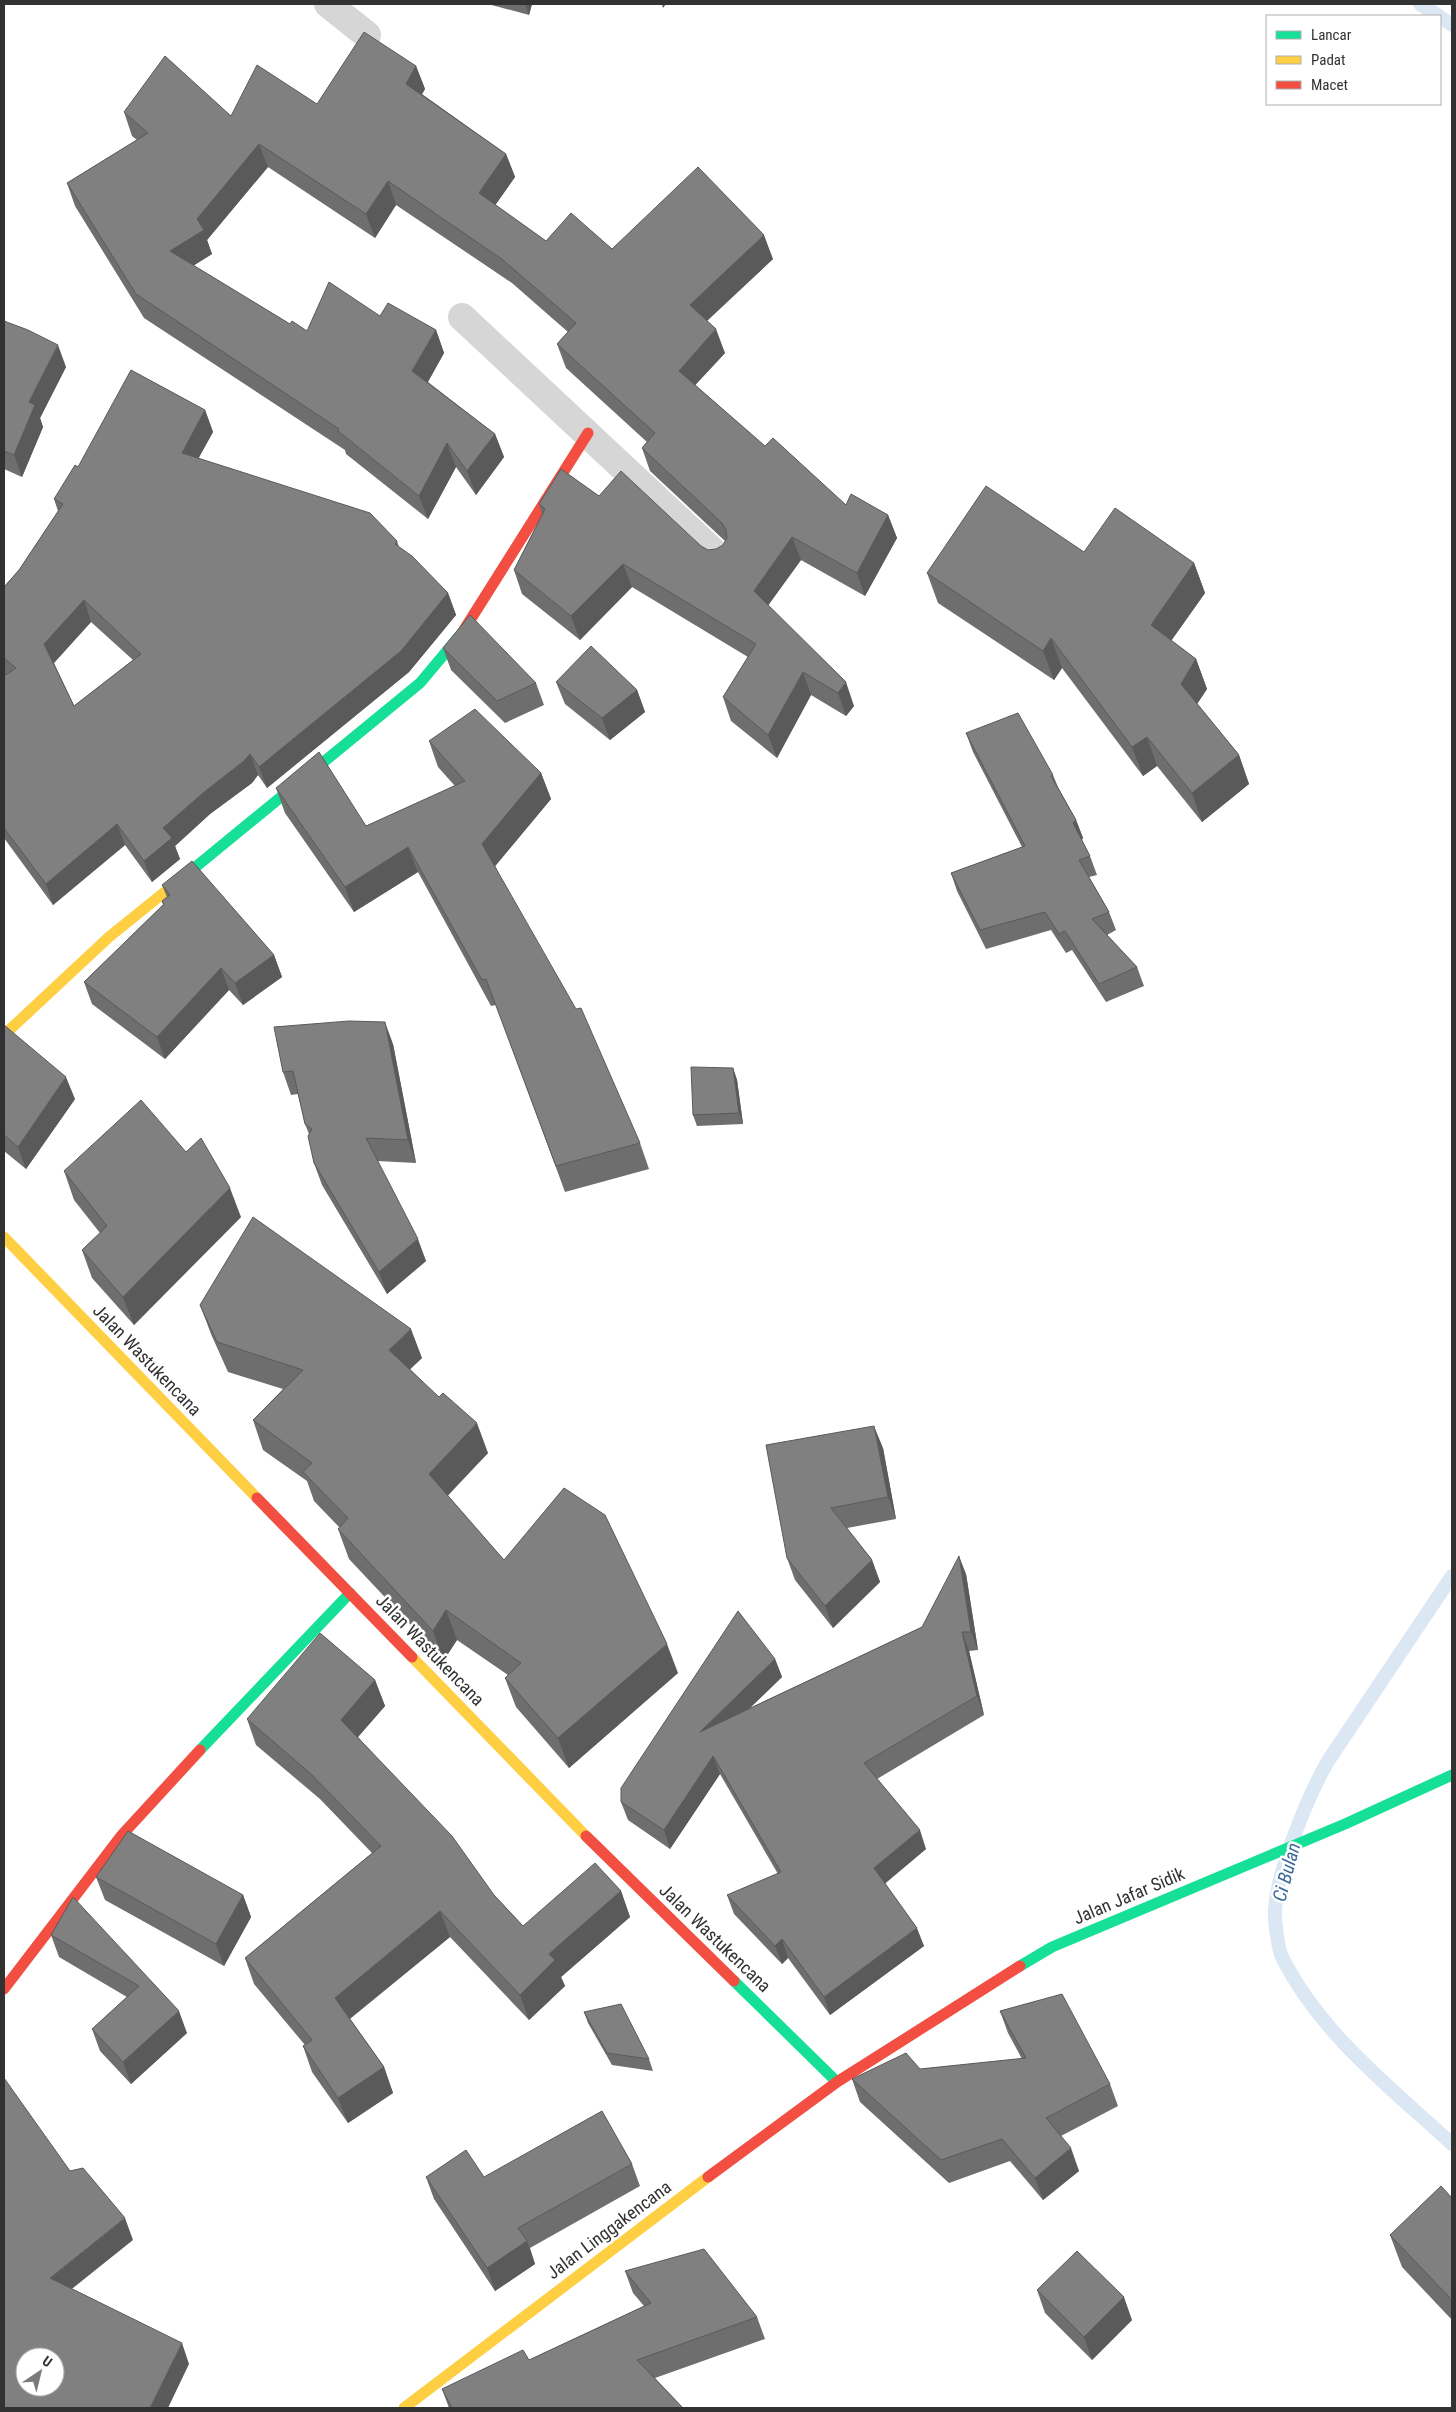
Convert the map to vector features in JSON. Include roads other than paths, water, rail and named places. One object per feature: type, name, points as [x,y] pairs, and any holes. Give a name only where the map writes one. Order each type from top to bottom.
[{"type":"street","points":[[328,4],[367,35]]},
{"type":"street","points":[[462,317],[720,558]]},
{"type":"street","points":[[4,1035],[109,938],[420,684],[464,631],[588,433]]},
{"type":"street","name":"Jalan Wastukencana","points":[[4,1237],[576,1826],[837,2082]]},
{"type":"street","points":[[4,1990],[121,1836],[150,1802],[350,1594]]},
{"type":"street","name":"Jalan Jafar Sidik","points":[[837,2082],[1052,1947],[1345,1824],[1452,1775]]},
{"type":"street","name":"Jalan Linggakencana","points":[[404,2408],[705,2179],[837,2082]]},
{"type":"waterway","name":"Ci Bulan","points":[[1420,4],[1437,15]]},
{"type":"waterway","name":"Ci Bulan","points":[[1441,18],[1452,25]]},
{"type":"waterway","name":"Ci Bulan","points":[[1452,1576],[1328,1761],[1320,1776],[1293,1838],[1286,1860],[1276,1901],[1275,1918],[1281,1955],[1317,2012],[1359,2059],[1452,2144]]}]
